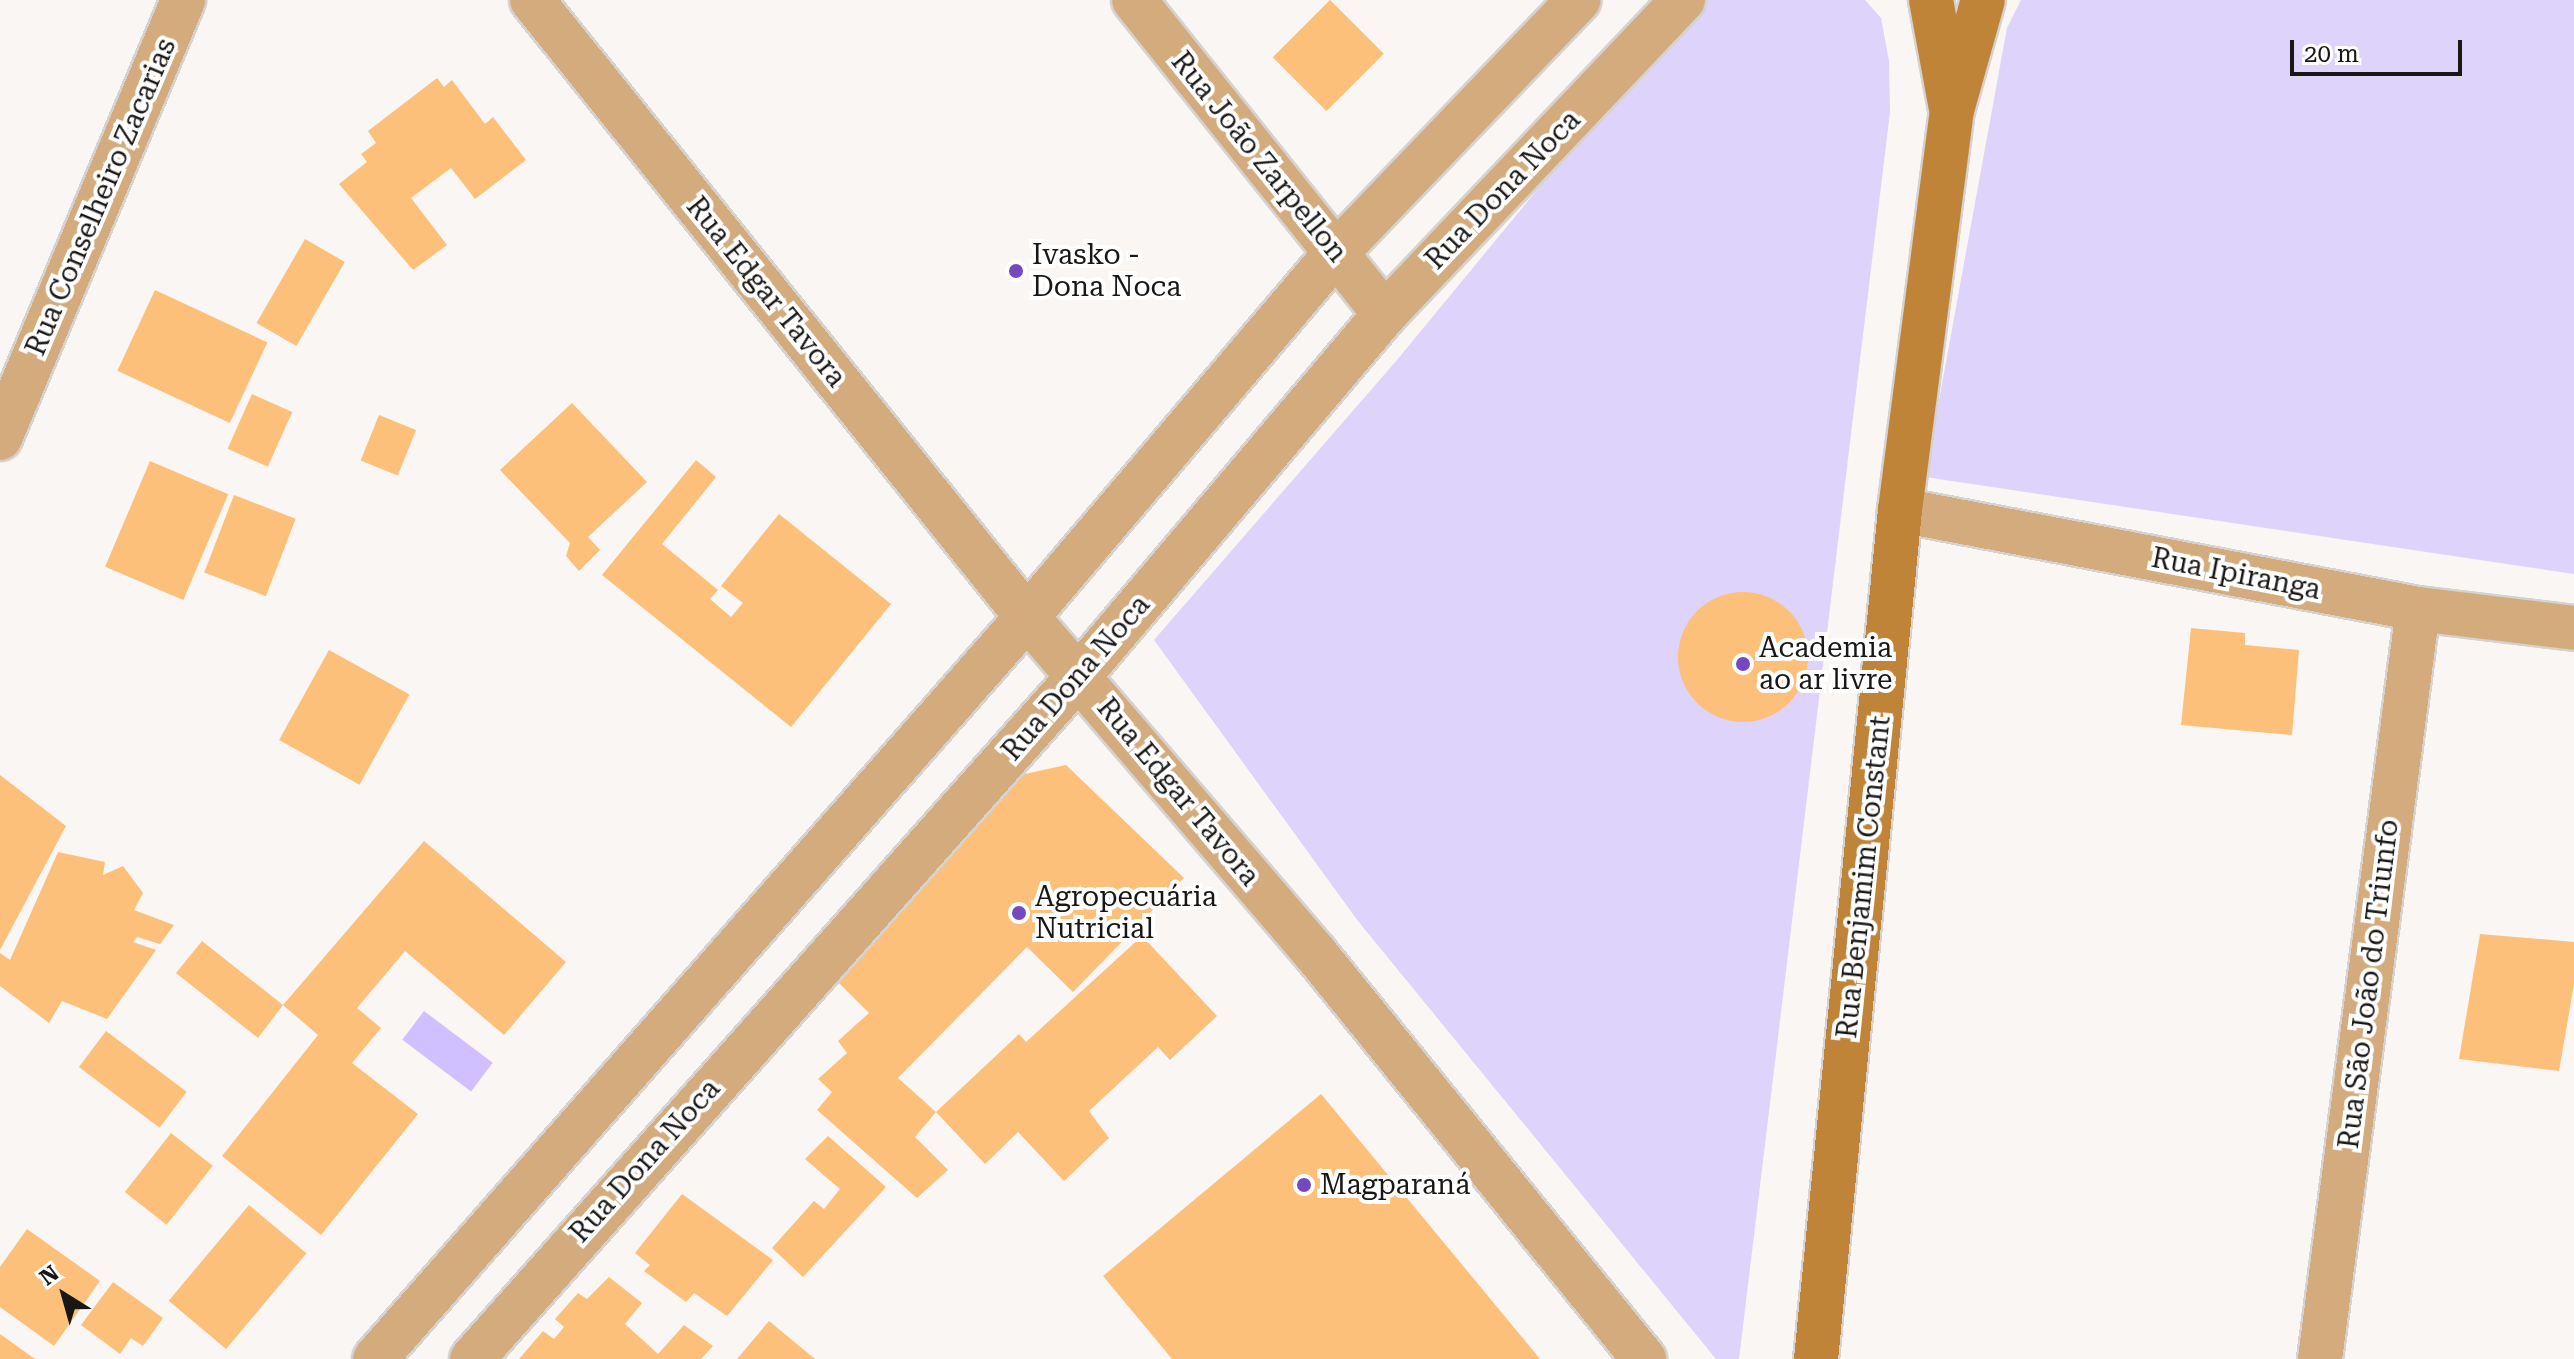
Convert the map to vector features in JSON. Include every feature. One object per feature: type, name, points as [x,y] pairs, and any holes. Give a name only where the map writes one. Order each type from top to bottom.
[{"type":"main road","name":"Rua Benjamim Constant","points":[[1816,1359],[1900,510],[1952,110],[1983,0]]},
{"type":"main road","name":"Rua Benjamim Constant","points":[[1925,5],[1952,110]]},
{"type":"street","name":"Rua Edgar Tavora","points":[[532,0],[1027,617],[1315,953],[1644,1359]]},
{"type":"street","name":"Rua João Zarpellon","points":[[1134,0],[1385,314]]},
{"type":"street","points":[[375,1359],[1027,617],[1335,254],[1579,0]]},
{"type":"street","name":"Rua Dona Noca","points":[[472,1359],[538,1280],[1079,676],[1385,314],[1683,0]]},
{"type":"street","name":"Rua Conselheiro Zacarias","points":[[0,438],[172,7]]},
{"type":"street","name":"Rua Ipiranga","points":[[1900,510],[2418,609],[2574,628]]},
{"type":"street","name":"Rua São João do Triunfo","points":[[2320,1359],[2418,609]]},
{"type":"street","points":[[484,1236],[538,1280]]},
{"type":"shaded area","points":[[1702,0],[1865,0],[1881,18],[1889,61],[1890,112],[1739,1359],[1716,1359],[1358,921],[1154,640],[1397,360],[1654,48]]},
{"type":"shaded area","points":[[2021,0],[2574,0],[2574,574],[1925,477],[2007,28]]},
{"type":"shaded area","points":[[424,1011],[493,1063],[471,1092],[402,1040]]},
{"type":"building","points":[[1330,0],[1384,54],[1326,111],[1273,57]]},
{"type":"building","points":[[437,78],[444,87],[452,80],[485,124],[493,117],[526,160],[475,199],[451,168],[411,198],[447,245],[413,270],[339,184],[367,162],[361,154],[376,143],[368,131]]},
{"type":"building","points":[[305,239],[345,262],[296,346],[256,323]]},
{"type":"building","points":[[155,290],[267,342],[230,423],[117,371]]},
{"type":"building","points":[[252,394],[292,412],[268,467],[228,449]]},
{"type":"building","points":[[572,403],[647,482],[588,537],[600,550],[579,571],[566,556],[570,543],[500,470]]},
{"type":"building","points":[[379,415],[416,430],[398,475],[361,460]]},
{"type":"building","points":[[696,460],[716,477],[662,544],[718,590],[710,599],[731,617],[743,603],[721,586],[779,514],[891,604],[791,727],[602,575]]},
{"type":"building","points":[[150,461],[228,494],[183,600],[105,567]]},
{"type":"building","points":[[234,495],[296,519],[266,596],[204,572]]},
{"type":"building","name":"Academia ao ar livre","points":[[1743,592],[1768,597],[1789,611],[1803,632],[1808,657],[1803,682],[1789,703],[1768,717],[1743,722],[1718,717],[1697,703],[1683,682],[1678,657],[1683,632],[1697,611],[1718,597]]},
{"type":"building","points":[[2191,628],[2245,633],[2245,645],[2299,650],[2292,735],[2181,725]]},
{"type":"building","points":[[329,650],[409,695],[360,785],[279,740]]},
{"type":"building","name":"Agropecuária Nutricial","points":[[1066,765],[1184,878],[1073,992],[1027,947],[898,1078],[936,1112],[915,1137],[948,1170],[917,1198],[817,1110],[832,1092],[818,1079],[847,1053],[838,1041],[869,1013],[829,973],[1020,775]]},
{"type":"building","points":[[0,775],[66,826],[0,950]]},
{"type":"building","points":[[424,841],[566,962],[504,1035],[405,951],[357,1008],[381,1028],[352,1063],[418,1114],[321,1235],[222,1156],[318,1035],[283,1005]]},
{"type":"building","points":[[58,852],[105,862],[103,875],[123,866],[143,893],[134,910],[174,925],[160,944],[137,937],[133,942],[156,950],[107,1019],[62,1001],[49,1023],[0,986],[0,953],[10,960]]},
{"type":"building","points":[[2480,934],[2574,942],[2574,984],[2559,1071],[2459,1059]]},
{"type":"building","points":[[1142,936],[1217,1016],[1170,1060],[1158,1047],[1089,1111],[1109,1138],[1064,1181],[1018,1132],[985,1164],[936,1112],[1019,1034],[1026,1042]]},
{"type":"building","points":[[202,941],[283,1005],[258,1038],[176,973]]},
{"type":"building","points":[[106,1031],[187,1092],[160,1128],[79,1067]]},
{"type":"building","name":"Magparaná","points":[[1321,1094],[1540,1359],[1172,1359],[1103,1276]]},
{"type":"building","points":[[171,1133],[213,1166],[167,1225],[125,1192]]},
{"type":"building","points":[[828,1136],[886,1187],[803,1277],[772,1248],[814,1201],[824,1209],[840,1189],[805,1159]]},
{"type":"building","points":[[682,1194],[773,1260],[727,1316],[694,1293],[686,1302],[644,1271],[650,1265],[635,1253]]},
{"type":"building","points":[[249,1205],[306,1253],[226,1349],[169,1301]]},
{"type":"building","points":[[27,1229],[100,1281],[54,1346],[0,1307],[0,1267]]},
{"type":"building","points":[[609,1277],[642,1303],[625,1324],[658,1354],[684,1325],[713,1346],[701,1359],[519,1359],[543,1331],[554,1339],[564,1327],[555,1319],[578,1293],[587,1299]]},
{"type":"building","points":[[113,1282],[163,1318],[143,1346],[131,1338],[120,1354],[81,1325]]},
{"type":"building","points":[[769,1321],[815,1359],[737,1359]]},
{"type":"building","points":[[0,1334],[35,1359],[0,1359]]},
{"type":"place","name":"Ivasko - Dona Noca","points":[[1016,271]]},
{"type":"place","name":"Academia ao ar livre","points":[[1743,664]]},
{"type":"place","name":"Agropecuária Nutricial","points":[[1019,913]]},
{"type":"place","name":"Magparaná","points":[[1304,1185]]}]
